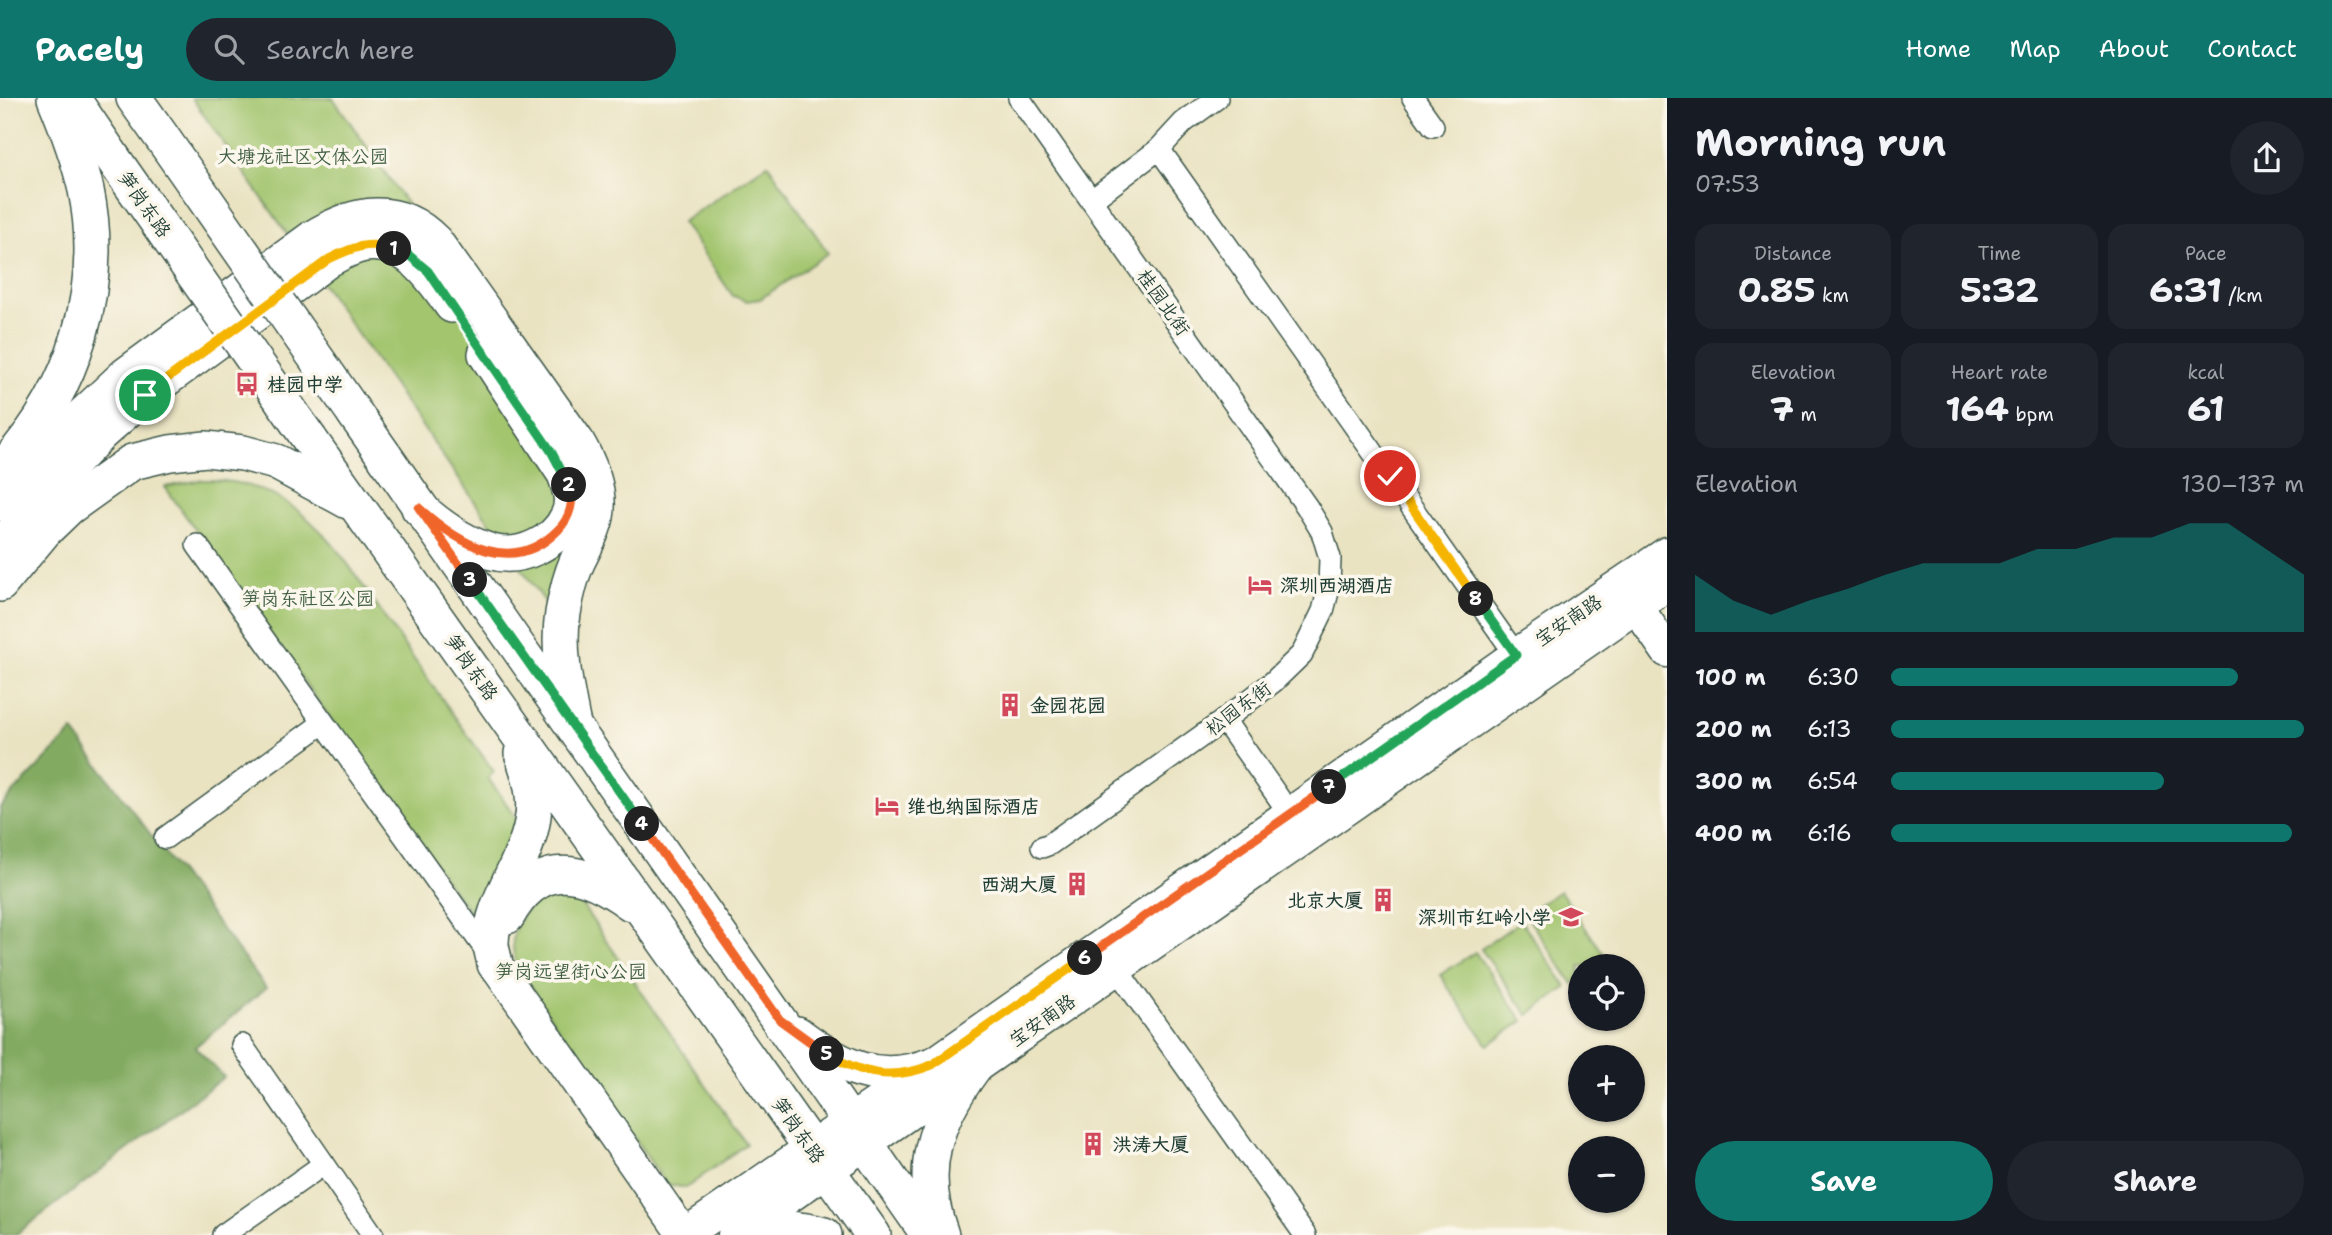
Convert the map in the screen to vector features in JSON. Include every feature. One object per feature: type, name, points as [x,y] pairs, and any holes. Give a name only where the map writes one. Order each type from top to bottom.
[{"type":"main road","points":[[0,471],[20,449],[51,403],[69,366],[86,315],[92,268],[87,196],[55,98]]},
{"type":"main road","name":"笋岗东路","points":[[72,98],[310,440],[873,1235]]},
{"type":"main road","points":[[134,98],[929,1235]]},
{"type":"main road","points":[[0,503],[46,450],[126,375],[313,238],[330,227],[366,216],[405,220],[421,228],[435,242],[576,441],[593,478],[597,496],[596,516],[576,565],[563,615],[565,684],[573,725]]},
{"type":"main road","points":[[0,548],[62,474],[100,434],[145,395],[329,259],[367,243],[405,252],[428,271],[551,451],[565,474],[572,493],[569,514],[561,528],[533,549],[519,554],[491,552],[477,546],[439,526],[419,508]]},
{"type":"main road","points":[[0,583],[44,531],[87,492],[132,462],[170,453],[206,449],[243,453],[276,462],[358,507]]},
{"type":"main road","points":[[495,964],[491,945],[493,928],[533,817],[533,786],[513,724]]},
{"type":"main road","points":[[495,964],[501,933],[513,905],[531,885],[544,877],[559,873],[587,877],[609,887],[645,912]]},
{"type":"main road","points":[[780,1020],[828,1056],[869,1072],[899,1075],[932,1065]]},
{"type":"main road","points":[[941,1235],[930,1197],[931,1156],[944,1115],[974,1068]]},
{"type":"main road","points":[[753,1235],[794,1230],[824,1235]]},
{"type":"street","name":"桂园北街","points":[[1019,98],[1307,507]]},
{"type":"street","points":[[1092,200],[1159,149],[1184,122],[1217,98]]},
{"type":"street","points":[[1413,98],[1433,126]]},
{"type":"street","points":[[1159,149],[1516,655]]},
{"type":"street","name":"松园东街","points":[[1042,847],[1050,844],[1224,720],[1273,682],[1302,654],[1323,611],[1329,588],[1330,558],[1322,532],[1307,507]]},
{"type":"street","points":[[197,545],[684,1235],[819,1158],[857,1132]]},
{"type":"street","name":"宝安南路","points":[[857,1132],[932,1065],[1516,655],[1667,553]]},
{"type":"street","name":"宝安南路","points":[[857,1132],[974,1068],[1667,584]]},
{"type":"street","points":[[1636,606],[1667,651]]},
{"type":"street","points":[[1224,720],[1290,814]]},
{"type":"street","points":[[165,838],[323,723]]},
{"type":"street","points":[[1116,968],[1305,1235]]},
{"type":"street","points":[[242,1045],[373,1235]]},
{"type":"street","points":[[734,1235],[819,1158]]},
{"type":"street","points":[[223,1235],[324,1164]]},
{"type":"green space","name":"大塘龙社区文体公园","points":[[192,98],[333,98],[587,463],[557,619]]},
{"type":"green space","points":[[768,164],[828,253],[760,299],[747,301],[733,296],[682,222]]},
{"type":"green space","name":"笋岗东社区公园","points":[[201,480],[233,482],[262,490],[299,511],[314,525],[342,556],[494,772],[488,778],[520,823],[479,915],[471,912],[455,893],[165,487]]},
{"type":"green space","points":[[73,731],[266,988],[195,1047],[224,1077],[15,1235],[0,1235],[0,807]]},
{"type":"green space","name":"笋岗远望街心公园","points":[[567,889],[575,895],[746,1144],[686,1188],[666,1184],[518,970],[513,949],[517,924],[528,908],[541,898],[554,891]]},
{"type":"green space","points":[[1560,891],[1604,954],[1568,954],[1568,977],[1525,914]]},
{"type":"green space","points":[[1521,921],[1567,987],[1528,1015],[1481,949]]},
{"type":"green space","points":[[1475,952],[1523,1021],[1488,1045],[1440,975]]},
{"type":"place","name":"桂园中学","points":[[247,384]]},
{"type":"place","name":"深圳西湖酒店","points":[[1260,585]]},
{"type":"place","name":"金园花园","points":[[1010,705]]},
{"type":"place","name":"维也纳国际酒店","points":[[887,806]]},
{"type":"place","name":"西湖大厦","points":[[1077,884]]},
{"type":"place","name":"北京大厦","points":[[1383,900]]},
{"type":"place","name":"深圳市红岭小学","points":[[1571,917]]},
{"type":"place","name":"洪涛大厦","points":[[1093,1144]]},
{"type":"route","points":[[145,395],[329,259],[351,248],[367,243],[386,246],[405,252],[428,271],[551,451],[565,474],[572,493],[569,514],[561,528],[533,549],[519,554],[491,552],[459,538],[439,526],[419,508],[780,1020],[828,1056],[869,1072],[887,1075],[910,1074],[932,1065],[1516,655],[1390,476]]}]
